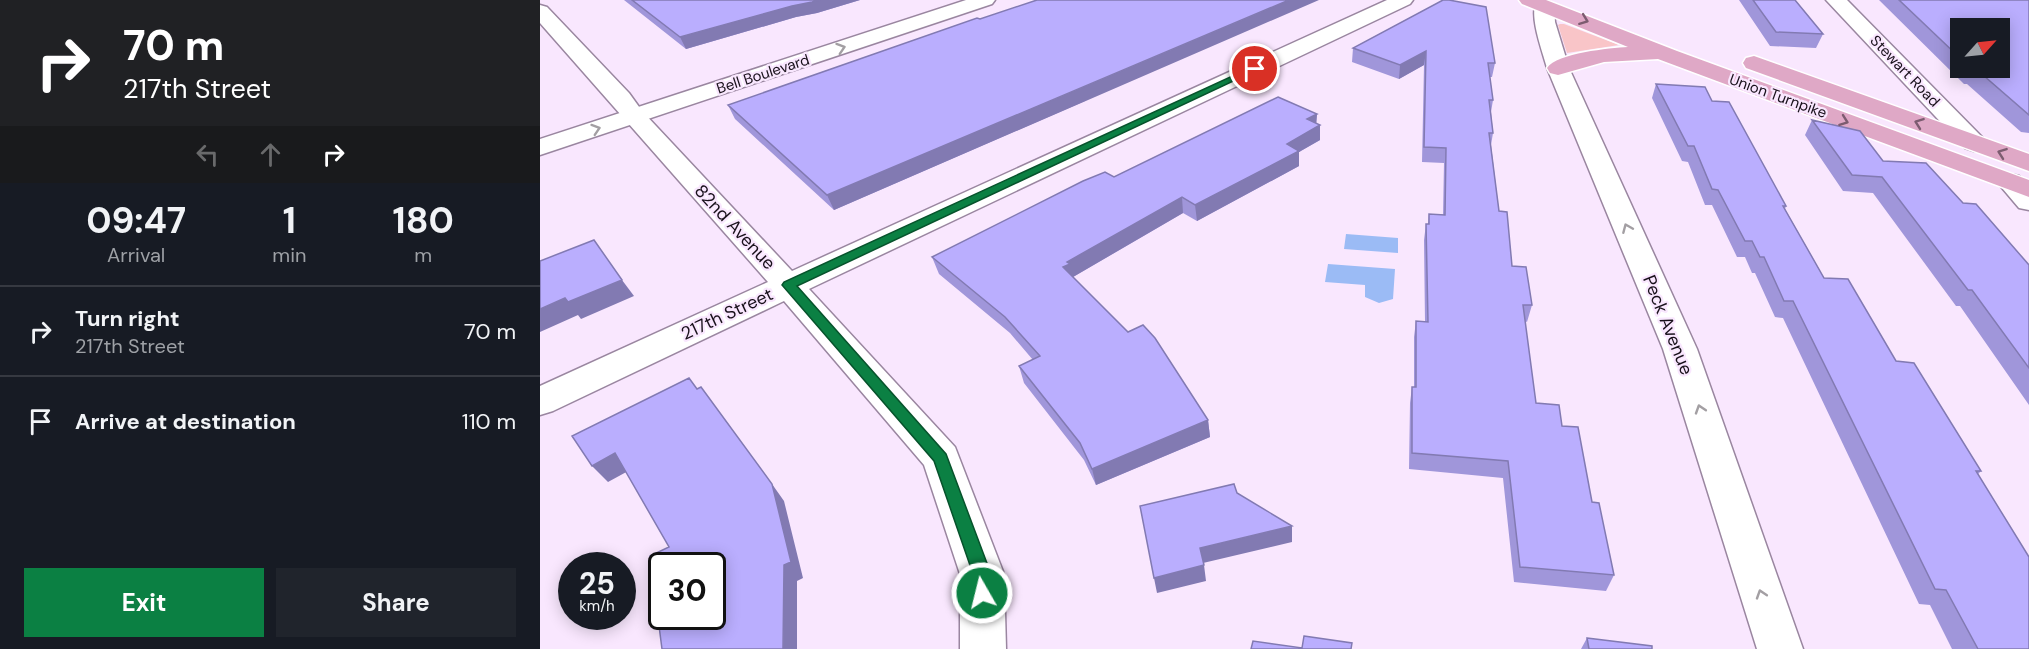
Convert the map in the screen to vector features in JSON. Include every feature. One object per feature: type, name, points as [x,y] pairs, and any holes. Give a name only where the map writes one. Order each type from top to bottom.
[{"type":"main road","points":[[1581,0],[1624,16]]},
{"type":"main road","name":"Union Turnpike","points":[[1537,3],[1669,56],[2023,178]]},
{"type":"main road","points":[[1558,68],[1580,60],[1612,54],[1669,56]]},
{"type":"main road","name":"Union Turnpike","points":[[1734,55],[1974,143],[2023,178]]},
{"type":"street","name":"Bell Boulevard","points":[[540,147],[618,107],[937,0]]},
{"type":"street","name":"Bell Boulevard","points":[[618,107],[985,0]]},
{"type":"street","name":"217th Street","points":[[540,401],[1403,0]]},
{"type":"street","name":"Stewart Road","points":[[1836,0],[1974,143]]},
{"type":"street","name":"Peck Avenue","points":[[1537,3],[1558,68],[1680,349],[1780,649]]},
{"type":"street","name":"82nd Avenue","points":[[540,11],[618,107],[788,285],[941,458],[982,574],[983,649]]},
{"type":"street","points":[[2023,178],[2029,202]]},
{"type":"shaded area","points":[[1558,25],[1619,45],[1567,53]]},
{"type":"water","points":[[1346,234],[1398,238],[1398,253],[1344,249]]},
{"type":"water","points":[[1328,264],[1395,269],[1393,299],[1379,303],[1365,297],[1365,285],[1325,282]]},
{"type":"building","points":[[632,0],[820,0],[680,37]]},
{"type":"building","points":[[1037,0],[1289,0],[827,195],[728,105],[977,18],[980,19]]},
{"type":"building","points":[[1443,0],[1486,7],[1495,63],[1488,63],[1493,100],[1489,100],[1493,133],[1489,133],[1499,211],[1507,212],[1512,266],[1526,267],[1532,305],[1523,305],[1536,403],[1559,405],[1562,426],[1578,427],[1592,502],[1599,503],[1614,575],[1520,567],[1508,461],[1412,453],[1412,387],[1416,387],[1416,321],[1428,322],[1426,224],[1429,224],[1429,214],[1445,215],[1446,148],[1424,147],[1426,51],[1400,65],[1353,48]]},
{"type":"building","points":[[1753,0],[1795,0],[1823,34],[1776,32]]},
{"type":"building","points":[[1899,0],[2029,0],[2029,115],[1986,78],[2010,78],[2010,18],[1950,18],[1950,48]]},
{"type":"building","points":[[1656,84],[1705,87],[1712,101],[1729,102],[1786,206],[1783,206],[1824,278],[1848,279],[1896,361],[1914,363],[1981,471],[1976,471],[2029,557],[2029,649],[1978,649],[1946,590],[1935,589],[1793,301],[1784,301],[1764,257],[1760,257],[1752,241],[1745,241],[1718,190],[1712,189],[1694,146],[1688,146]]},
{"type":"building","points":[[1278,97],[1317,114],[1307,119],[1320,125],[1287,144],[1299,151],[1195,205],[1182,197],[1067,262],[1070,264],[1063,267],[1128,332],[1143,325],[1155,338],[1208,420],[1092,469],[1080,443],[1019,366],[1040,356],[1005,317],[932,257],[1083,181],[1105,172],[1114,177]]},
{"type":"building","points":[[1812,120],[1860,131],[1883,161],[1926,163],[1963,203],[1976,204],[2029,265],[2029,368],[1972,290],[1968,290],[1882,177],[1852,175]]},
{"type":"building","points":[[594,240],[622,280],[568,302],[565,298],[540,309],[540,261]]},
{"type":"building","points":[[689,378],[697,389],[701,387],[772,484],[791,562],[784,565],[783,649],[662,649],[660,630],[726,630],[726,552],[658,552],[669,547],[615,453],[592,466],[572,436]]},
{"type":"building","points":[[1234,484],[1237,493],[1292,526],[1200,548],[1204,565],[1154,578],[1140,506]]},
{"type":"building","points":[[1304,636],[1352,643],[1351,649],[1251,649],[1253,641],[1302,648]]},
{"type":"building","points":[[1587,638],[1652,646],[1652,649],[1589,649]]},
{"type":"route","points":[[982,593],[982,574],[941,458],[788,285],[1255,69]]}]
